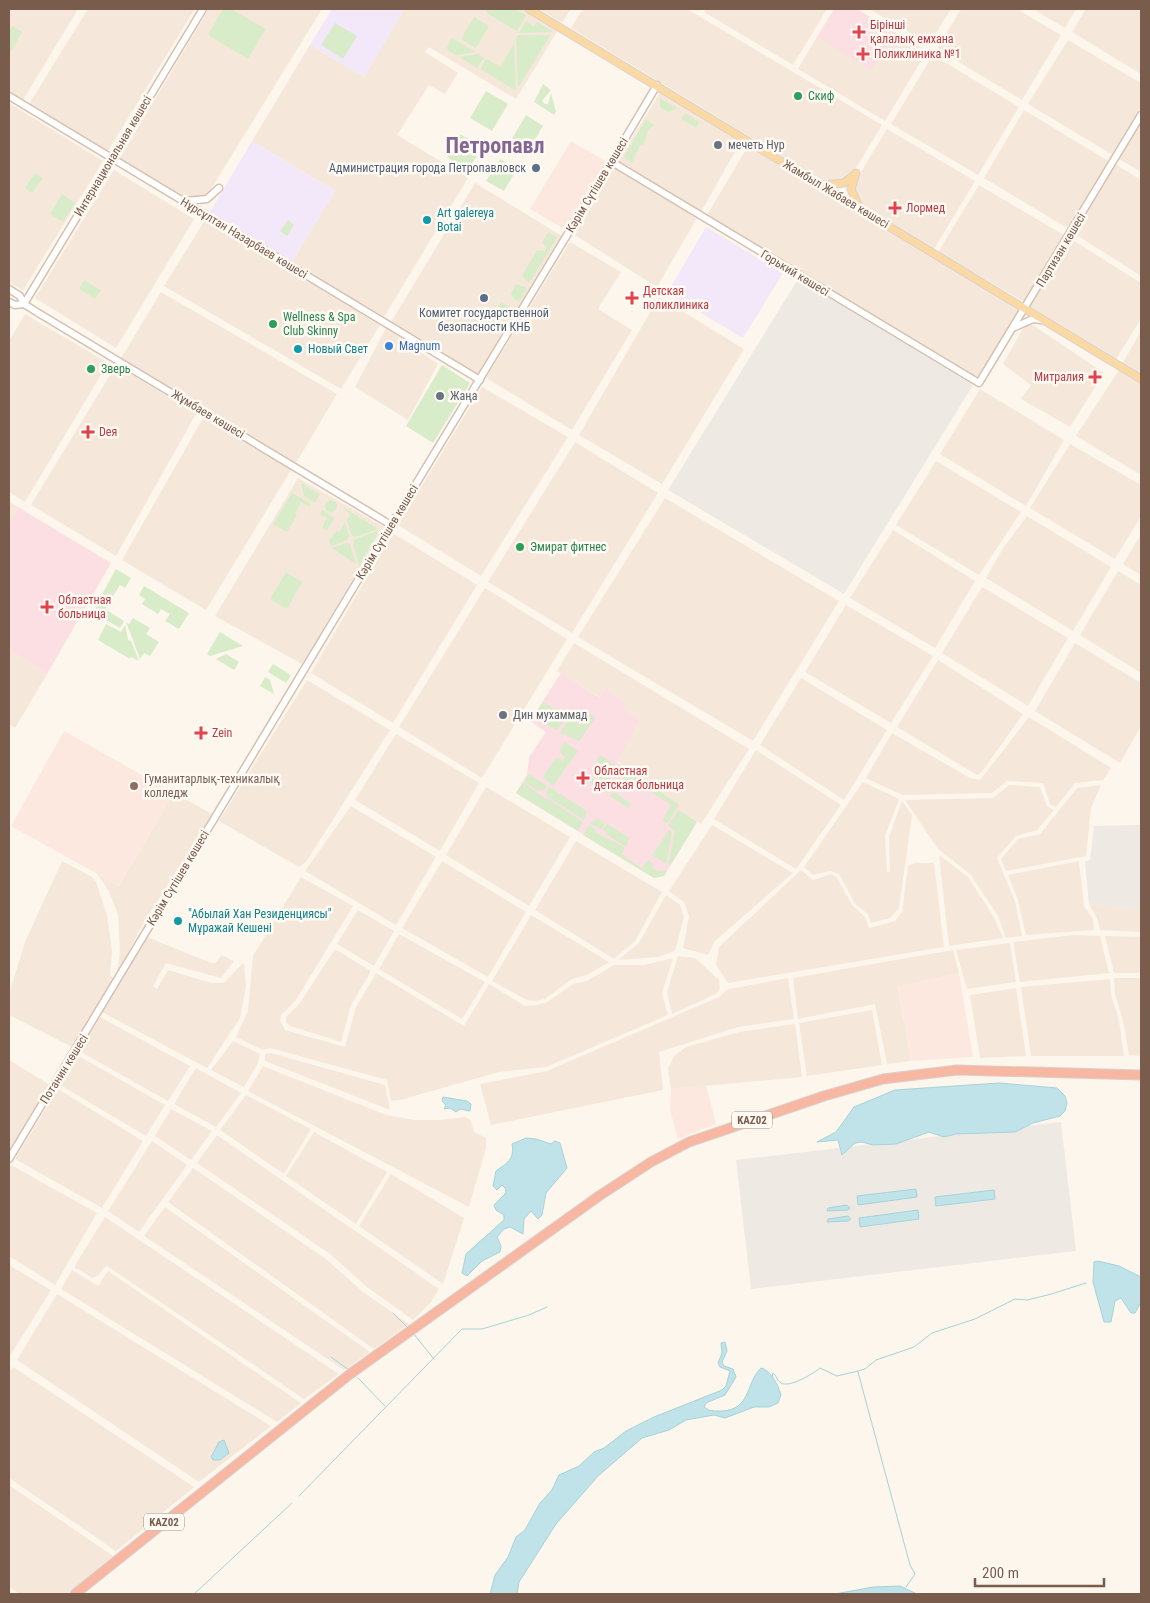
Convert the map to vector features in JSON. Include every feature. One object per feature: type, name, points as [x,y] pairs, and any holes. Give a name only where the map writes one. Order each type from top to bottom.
[{"type":"highway","name":"KAZ02","points":[[76,1594],[352,1373],[639,1169],[684,1145],[749,1120],[855,1086],[912,1074],[957,1070],[1141,1075]]},
{"type":"main road","name":"Интернациональная көшесі","points":[[24,304],[203,9]]},
{"type":"main road","name":"Жамбыл Жабаев көшесі","points":[[529,9],[1141,379]]},
{"type":"main road","name":"Кәрім Сүтішев көшесі","points":[[118,978],[657,85]]},
{"type":"main road","name":"Нұрсұлтан Назарбаев көшесі","points":[[9,96],[480,380]]},
{"type":"main road","name":"Партизан көшесі","points":[[979,383],[1141,115]]},
{"type":"main road","name":"Горький көшесі","points":[[612,162],[979,383]]},
{"type":"main road","points":[[819,184],[830,185],[844,182],[856,173],[852,184],[852,193],[863,211]]},
{"type":"main road","points":[[182,200],[193,202],[207,199],[219,188]]},
{"type":"main road","name":"Жұмбаев көшесі","points":[[9,289],[20,296],[24,304],[391,525]]},
{"type":"main road","name":"Жұмбаев көшесі","points":[[9,302],[15,305],[24,304]]},
{"type":"main road","points":[[1012,330],[1019,324],[1033,319],[1045,321]]},
{"type":"main road","name":"Потанин көшесі","points":[[9,1159],[118,978]]},
{"type":"shaded area","points":[[9,9],[78,9],[23,100],[9,91]]},
{"type":"shaded area","points":[[88,9],[194,10],[108,151],[29,104]]},
{"type":"shaded area","points":[[209,9],[322,9],[206,197],[186,198],[120,158]]},
{"type":"shaded area","points":[[332,9],[404,9],[364,77],[310,45]]},
{"type":"shaded area","points":[[404,9],[523,9],[558,30],[516,99],[429,47],[425,52],[458,73],[445,94],[429,85],[397,135],[468,178],[384,317],[292,262],[335,191],[252,141],[310,45],[364,77]]},
{"type":"shaded area","points":[[539,9],[571,9],[562,23]]},
{"type":"shaded area","points":[[583,9],[687,9],[882,125],[850,178],[826,183],[571,28]]},
{"type":"shaded area","points":[[706,9],[827,9],[793,65],[704,12]]},
{"type":"shaded area","name":"Поликлиника №1","points":[[834,9],[857,9],[895,32],[872,71],[817,37]]},
{"type":"shaded area","points":[[869,9],[951,9],[929,44]]},
{"type":"shaded area","points":[[961,9],[1017,9],[1061,35],[1022,100],[937,49]]},
{"type":"shaded area","points":[[1033,9],[1076,9],[1065,28]]},
{"type":"shaded area","points":[[1086,9],[1141,9],[1141,74],[1072,32]]},
{"type":"shaded area","points":[[895,32],[927,51],[885,121],[798,69],[817,37],[872,70]]},
{"type":"shaded area","points":[[1068,40],[1141,83],[1141,108],[1113,155],[1028,104]]},
{"type":"shaded area","points":[[933,55],[1019,107],[978,175],[891,124]]},
{"type":"shaded area","points":[[660,93],[741,141],[701,212],[618,161]]},
{"type":"shaded area","points":[[9,103],[103,161],[23,290],[9,282]]},
{"type":"shaded area","points":[[1024,110],[1110,162],[1069,229],[984,178]]},
{"type":"shaded area","points":[[1141,122],[1141,172],[1119,159]]},
{"type":"shaded area","points":[[887,129],[975,181],[934,249],[859,204],[853,189],[855,182]]},
{"type":"shaded area","points":[[252,141],[335,191],[292,262],[210,212]]},
{"type":"shaded area","points":[[571,141],[607,162],[566,230],[530,209]]},
{"type":"shaded area","points":[[748,146],[1019,311],[978,377],[707,215]]},
{"type":"shaded area","points":[[1115,164],[1141,180],[1141,276],[1075,234]]},
{"type":"shaded area","points":[[614,168],[697,218],[657,287],[575,235]]},
{"type":"shaded area","points":[[114,170],[194,219],[116,348],[35,298]]},
{"type":"shaded area","points":[[475,183],[562,236],[478,375],[391,322]]},
{"type":"shaded area","points":[[979,185],[1064,235],[1023,301],[938,252]]},
{"type":"shaded area","points":[[205,220],[380,325],[341,389],[164,286]]},
{"type":"shaded area","points":[[706,227],[783,273],[743,338],[667,293]]},
{"type":"shaded area","points":[[1071,239],[1141,283],[1141,319],[1116,359],[1030,307]]},
{"type":"shaded area","points":[[570,242],[621,272],[598,309],[632,330],[572,430],[486,378]]},
{"type":"shaded area","points":[[798,279],[973,385],[844,594],[668,490]]},
{"type":"shaded area","points":[[161,292],[337,394],[296,463],[121,358]]},
{"type":"shaded area","points":[[659,297],[744,349],[662,484],[579,435]]},
{"type":"shaded area","points":[[25,314],[108,363],[25,502],[9,492],[9,341]]},
{"type":"shaded area","points":[[1027,321],[1104,373],[1070,427],[1021,399],[1031,385],[1003,364]]},
{"type":"shaded area","points":[[386,328],[438,364],[408,420],[355,387]]},
{"type":"shaded area","points":[[1141,331],[1141,376],[1122,364]]},
{"type":"shaded area","points":[[116,365],[196,414],[116,556],[31,505]]},
{"type":"shaded area","points":[[1119,370],[1141,384],[1141,475],[1076,436]]},
{"type":"shaded area","points":[[482,387],[568,437],[481,576],[398,525]]},
{"type":"shaded area","points":[[980,389],[1064,440],[1026,506],[940,454]]},
{"type":"shaded area","points":[[203,418],[291,470],[206,610],[122,560]]},
{"type":"shaded area","points":[[575,442],[658,493],[572,633],[488,582]]},
{"type":"shaded area","points":[[1070,444],[1141,485],[1141,516],[1115,559],[1030,508]]},
{"type":"shaded area","points":[[936,461],[1021,512],[979,575],[896,525]]},
{"type":"shaded area","points":[[298,478],[384,527],[302,664],[215,616]]},
{"type":"shaded area","points":[[665,498],[839,601],[753,741],[578,637]]},
{"type":"shaded area","points":[[9,502],[18,507],[9,525]]},
{"type":"shaded area","name":"Областная больница","points":[[18,507],[111,563],[47,674],[9,650],[9,525]]},
{"type":"shaded area","points":[[1027,516],[1111,567],[1073,631],[986,578],[1002,550]]},
{"type":"shaded area","points":[[893,530],[975,581],[935,648],[850,598]]},
{"type":"shaded area","points":[[393,533],[477,585],[393,723],[311,673]]},
{"type":"shaded area","points":[[1141,534],[1141,575],[1123,564]]},
{"type":"shaded area","points":[[1118,571],[1141,585],[1141,673],[1080,635]]},
{"type":"shaded area","points":[[982,587],[1068,638],[1028,706],[942,653]]},
{"type":"shaded area","points":[[485,588],[567,639],[482,778],[399,727]]},
{"type":"shaded area","points":[[846,605],[933,656],[891,723],[805,672]]},
{"type":"shaded area","points":[[574,643],[749,749],[701,824],[678,810],[680,806],[617,761],[640,720],[624,709],[605,690],[601,698],[557,671]]},
{"type":"shaded area","points":[[1075,643],[1141,683],[1141,726],[1120,763],[1035,711]]},
{"type":"shaded area","points":[[9,650],[47,674],[15,728],[9,724]]},
{"type":"shaded area","points":[[938,660],[1023,714],[981,773],[977,775],[897,727]]},
{"type":"shaded area","name":"Областная детская больница","points":[[561,673],[600,698],[606,689],[626,705],[624,709],[640,720],[617,762],[681,806],[679,810],[697,822],[664,876],[654,878],[516,793],[527,775],[529,757],[546,732],[530,721]]},
{"type":"shaded area","points":[[801,678],[887,730],[844,800],[760,745]]},
{"type":"shaded area","points":[[307,680],[390,730],[306,862],[299,867],[219,821]]},
{"type":"shaded area","points":[[1029,717],[1111,768],[1103,780],[1075,783],[1056,807],[1050,804],[1043,783],[1007,781],[992,793],[902,795],[866,778],[892,733],[970,778],[980,780]]},
{"type":"shaded area","points":[[64,731],[174,793],[119,886],[11,826]]},
{"type":"shaded area","points":[[396,734],[479,783],[440,851],[355,800]]},
{"type":"shaded area","points":[[756,750],[841,805],[796,869],[714,819]]},
{"type":"shaded area","points":[[863,782],[899,799],[885,836],[887,872],[890,872],[889,837],[902,801],[912,815],[899,908],[890,918],[871,923],[868,914],[855,904],[839,874],[830,871],[813,875],[804,867]]},
{"type":"shaded area","points":[[1009,785],[1040,787],[1047,806],[1054,810],[1037,830],[1016,836],[997,858],[1015,901],[1022,936],[1006,938],[998,916],[970,874],[938,849],[905,800],[993,798]]},
{"type":"shaded area","points":[[1101,785],[1091,808],[1086,856],[1006,871],[1001,859],[1018,839],[1040,834],[1077,788]]},
{"type":"shaded area","points":[[486,787],[570,837],[529,906],[446,855]]},
{"type":"shaded area","points":[[174,793],[212,814],[140,929],[118,973],[120,951],[118,915],[109,891],[97,874],[119,886]]},
{"type":"shaded area","points":[[351,806],[436,857],[396,925],[305,871]]},
{"type":"shaded area","points":[[712,825],[793,873],[715,941],[708,955],[683,948],[689,916],[684,902],[669,891]]},
{"type":"shaded area","points":[[1141,825],[1141,910],[1089,904],[1085,861],[1090,860],[1094,826]]},
{"type":"shaded area","points":[[576,841],[662,892],[635,941],[614,959],[535,910]]},
{"type":"shaded area","points":[[939,855],[968,877],[994,917],[1003,938],[949,946]]},
{"type":"shaded area","points":[[62,861],[92,877],[96,882],[107,915],[112,951],[110,975],[114,979],[74,1048],[9,1015],[9,994],[25,942]]},
{"type":"shaded area","points":[[442,861],[526,912],[488,977],[402,928]]},
{"type":"shaded area","points":[[1079,861],[1084,906],[1093,919],[1094,930],[1026,935],[1018,900],[1008,875]]},
{"type":"shaded area","points":[[914,863],[934,863],[944,947],[728,983],[716,965],[719,947],[801,870],[813,880],[831,874],[837,878],[853,906],[865,917],[869,928],[895,921],[902,912],[908,866]]},
{"type":"shaded area","points":[[301,877],[353,906],[296,1000],[281,1015],[280,1020],[285,1030],[345,1047],[356,1007],[376,973],[464,1026],[489,984],[525,1006],[537,1005],[547,1002],[573,984],[587,981],[614,965],[644,965],[673,958],[662,993],[668,1015],[546,1067],[499,1072],[391,1101],[387,1080],[270,1048],[263,1050],[236,1037],[248,1011],[253,956]]},
{"type":"shaded area","points":[[666,895],[680,905],[684,917],[675,951],[658,957],[618,960],[639,943]]},
{"type":"shaded area","points":[[1089,904],[1141,910],[1141,932],[1100,930],[1097,918]]},
{"type":"shaded area","points":[[358,910],[394,931],[374,966],[337,944]]},
{"type":"shaded area","points":[[531,915],[609,962],[587,975],[572,979],[545,999],[537,1001],[527,1000],[492,981]]},
{"type":"shaded area","points":[[399,934],[485,982],[462,1019],[379,969]]},
{"type":"shaded area","points":[[1073,935],[1100,936],[1109,973],[1020,982],[1013,942]]},
{"type":"shaded area","points":[[1105,936],[1141,937],[1141,973],[1114,973]]},
{"type":"shaded area","points":[[147,937],[211,963],[216,963],[221,955],[234,961],[221,978],[166,963],[153,986],[157,989],[168,970],[211,983],[220,983],[225,982],[243,963],[244,965],[246,986],[240,1018],[207,1068],[102,1012]]},
{"type":"shaded area","points":[[1010,943],[1016,982],[967,989],[956,950]]},
{"type":"shaded area","points":[[335,949],[371,971],[351,1005],[341,1042],[290,1026],[286,1022],[286,1017],[300,1003]]},
{"type":"shaded area","points":[[953,950],[959,973],[898,987],[911,1061],[887,1064],[875,1004],[798,1019],[793,978]]},
{"type":"shaded area","points":[[678,956],[695,958],[719,980],[720,988],[716,994],[672,1014],[667,992]]},
{"type":"shaded area","points":[[959,973],[973,1057],[911,1061],[898,986]]},
{"type":"shaded area","points":[[788,978],[794,1019],[738,1027],[659,1052],[663,1090],[491,1125],[480,1084],[547,1071],[719,997],[728,989]]},
{"type":"shaded area","points":[[1114,978],[1141,978],[1141,1056],[1129,1055],[1123,1021],[1115,994]]},
{"type":"shaded area","points":[[1110,979],[1111,995],[1119,1020],[1124,1056],[1031,1056],[1021,987]]},
{"type":"shaded area","points":[[1016,988],[1026,1056],[980,1058],[970,995]]},
{"type":"shaded area","points":[[872,1010],[882,1065],[807,1076],[799,1023]]},
{"type":"shaded area","points":[[100,1017],[190,1066],[168,1101],[79,1051]]},
{"type":"shaded area","points":[[795,1024],[802,1077],[671,1089],[668,1069],[674,1056],[686,1047],[739,1032]]},
{"type":"shaded area","points":[[233,1041],[260,1054],[258,1063],[244,1087],[211,1070]]},
{"type":"shaded area","points":[[271,1053],[385,1085],[390,1110],[265,1061],[265,1054]]},
{"type":"shaded area","points":[[77,1055],[165,1105],[146,1136],[60,1085]]},
{"type":"shaded area","points":[[9,1060],[50,1085],[9,1154]]},
{"type":"shaded area","points":[[263,1066],[386,1115],[415,1120],[466,1117],[471,1121],[474,1132],[486,1138],[486,1148],[469,1207],[248,1091]]},
{"type":"shaded area","points":[[196,1068],[241,1093],[216,1127],[174,1104]]},
{"type":"shaded area","points":[[706,1085],[716,1124],[678,1139],[670,1110],[671,1089]]},
{"type":"shaded area","points":[[58,1089],[143,1141],[102,1208],[15,1159]]},
{"type":"shaded area","points":[[246,1095],[311,1129],[284,1174],[220,1130]]},
{"type":"shaded area","points":[[171,1109],[212,1131],[191,1160],[155,1136]]},
{"type":"shaded area","points":[[1061,1122],[1076,1251],[751,1289],[736,1160]]},
{"type":"shaded area","points":[[314,1132],[387,1172],[356,1224],[286,1176]]},
{"type":"shaded area","points":[[217,1135],[439,1289],[431,1302],[413,1320],[367,1287],[330,1254],[197,1163]]},
{"type":"shaded area","points":[[152,1141],[187,1165],[139,1232],[108,1211]]},
{"type":"shaded area","points":[[11,1165],[97,1213],[55,1285],[9,1256],[9,1169]]},
{"type":"shaded area","points":[[193,1168],[326,1259],[363,1292],[409,1324],[374,1349],[168,1202]]},
{"type":"shaded area","points":[[391,1174],[464,1218],[443,1284],[359,1226]]},
{"type":"shaded area","points":[[165,1207],[370,1352],[344,1370],[144,1236]]},
{"type":"shaded area","points":[[105,1217],[339,1374],[304,1399],[107,1266],[93,1278],[74,1267]]},
{"type":"shaded area","points":[[9,1265],[51,1290],[10,1356],[9,1355]]},
{"type":"shaded area","points":[[72,1270],[98,1286],[108,1271],[301,1403],[277,1422],[61,1289]]},
{"type":"shaded area","points":[[57,1294],[271,1426],[199,1482],[17,1360]]},
{"type":"shaded area","points":[[13,1367],[194,1487],[116,1551],[9,1478],[9,1373]]},
{"type":"shaded area","points":[[9,1485],[113,1556],[67,1594],[19,1594],[9,1586]]},
{"type":"green space","points":[[223,9],[231,9],[266,29],[248,59],[208,35]]},
{"type":"green space","points":[[486,9],[515,9],[526,15],[517,31],[488,14]]},
{"type":"green space","points":[[474,17],[489,26],[476,48],[461,39]]},
{"type":"green space","points":[[526,21],[534,26],[537,22],[553,32],[519,33]]},
{"type":"green space","points":[[335,23],[357,36],[343,59],[321,45]]},
{"type":"green space","points":[[12,26],[22,32],[10,53],[9,32]]},
{"type":"green space","points":[[551,34],[518,88],[516,39],[518,35]]},
{"type":"green space","points":[[452,38],[475,52],[456,55],[446,49]]},
{"type":"green space","points":[[514,43],[516,91],[480,69],[486,59],[501,67]]},
{"type":"green space","points":[[478,54],[484,58],[477,68],[459,57]]},
{"type":"green space","points":[[543,84],[551,90],[542,101],[548,104],[551,93],[556,112],[554,115],[534,102]]},
{"type":"green space","points":[[486,91],[508,104],[492,131],[470,118]]},
{"type":"green space","points":[[660,98],[677,108],[668,112],[660,107]]},
{"type":"green space","points":[[685,113],[699,122],[696,128],[681,119]]},
{"type":"green space","points":[[526,115],[543,126],[527,153],[510,142]]},
{"type":"green space","points":[[646,119],[654,125],[648,131],[643,146],[640,145],[632,163],[624,157]]},
{"type":"green space","points":[[460,134],[482,148],[468,170],[447,157]]},
{"type":"green space","points":[[500,159],[517,169],[504,191],[486,181]]},
{"type":"green space","points":[[35,173],[43,178],[32,193],[25,188]]},
{"type":"green space","points":[[62,194],[75,203],[63,222],[50,214]]},
{"type":"green space","points":[[288,220],[294,225],[287,236],[280,231]]},
{"type":"green space","points":[[548,232],[557,238],[529,283],[522,276],[537,250],[545,251],[546,246],[542,243]]},
{"type":"green space","points":[[84,280],[101,290],[95,299],[79,289]]},
{"type":"green space","points":[[516,284],[527,288],[519,302],[513,298],[511,293]]},
{"type":"green space","points":[[501,302],[514,310],[509,318],[496,311]]},
{"type":"green space","points":[[492,316],[505,324],[500,332],[487,325]]},
{"type":"green space","points":[[442,365],[470,383],[433,443],[406,426]]},
{"type":"green space","points":[[301,483],[320,494],[315,503],[304,496]]},
{"type":"green space","points":[[292,493],[310,503],[310,507],[301,502],[295,513],[297,515],[287,532],[273,524]]},
{"type":"green space","points":[[331,500],[337,506],[331,512],[325,506]]},
{"type":"green space","points":[[343,507],[378,529],[355,537],[351,535],[347,520],[350,515]]},
{"type":"green space","points":[[322,510],[334,518],[327,531],[322,527],[327,518],[320,514]]},
{"type":"green space","points":[[345,522],[349,536],[347,540],[331,546],[329,541],[336,531],[339,532]]},
{"type":"green space","points":[[380,530],[359,566],[353,544],[355,539]]},
{"type":"green space","points":[[347,543],[350,544],[356,564],[332,548]]},
{"type":"green space","points":[[116,569],[131,578],[125,588],[120,585],[105,609],[124,621],[120,628],[104,619],[95,607]]},
{"type":"green space","points":[[286,572],[302,582],[287,609],[270,599]]},
{"type":"green space","points":[[144,586],[189,613],[179,629],[165,621],[170,614],[161,609],[158,614],[142,604],[145,599],[139,595]]},
{"type":"green space","points":[[133,618],[150,628],[146,634],[159,642],[150,656],[144,653],[140,659],[126,622],[129,624]]},
{"type":"green space","points":[[106,624],[121,632],[125,625],[128,640],[131,641],[139,661],[131,657],[130,659],[98,640]]},
{"type":"green space","points":[[220,632],[243,646],[210,656],[207,654]]},
{"type":"green space","points":[[226,654],[239,662],[234,670],[216,659]]},
{"type":"green space","points":[[273,664],[291,675],[286,683],[268,672]]},
{"type":"green space","points":[[265,677],[270,680],[274,694],[260,686]]},
{"type":"green space","points":[[543,702],[564,715],[565,719],[558,729],[555,730],[534,716]]},
{"type":"green space","points":[[588,713],[595,718],[579,741],[560,733],[570,718],[580,725]]},
{"type":"green space","points":[[565,742],[578,751],[553,786],[543,777],[556,757],[563,761],[565,757],[559,752]]},
{"type":"green space","points":[[600,755],[615,765],[613,771],[611,772],[596,760]]},
{"type":"green space","points":[[596,768],[610,777],[608,783],[593,775],[592,772]]},
{"type":"green space","points":[[623,770],[628,773],[630,770],[679,805],[667,823],[662,821],[671,805],[634,781],[631,784],[619,776]]},
{"type":"green space","points":[[529,774],[547,786],[544,791],[540,789],[538,791],[524,781]]},
{"type":"green space","points":[[590,777],[605,786],[604,790],[588,781]]},
{"type":"green space","points":[[523,782],[545,799],[547,798],[583,822],[578,831],[516,793]]},
{"type":"green space","points":[[549,787],[587,811],[584,820],[547,796],[546,792]]},
{"type":"green space","points":[[614,792],[632,804],[629,808],[610,796]]},
{"type":"green space","points":[[678,810],[697,822],[670,866],[668,865],[675,831],[668,825]]},
{"type":"green space","points":[[597,818],[605,824],[602,829],[590,824]]},
{"type":"green space","points":[[607,824],[629,838],[626,847],[606,834],[607,832],[603,830]]},
{"type":"green space","points":[[589,825],[596,830],[595,832],[625,848],[621,854],[642,868],[648,860],[657,871],[667,871],[664,876],[654,878],[583,835]]},
{"type":"green space","points":[[669,830],[672,832],[666,864],[652,855]]},
{"type":"water","points":[[999,1083],[1057,1088],[1065,1096],[1067,1103],[1065,1111],[1060,1116],[1033,1123],[1015,1132],[956,1134],[944,1137],[929,1132],[896,1144],[873,1145],[862,1142],[855,1143],[842,1155],[838,1140],[817,1142],[836,1132],[854,1107],[895,1090]]},
{"type":"water","points":[[443,1097],[467,1101],[471,1104],[470,1111],[460,1109],[456,1112],[450,1108],[444,1109],[446,1105],[442,1101]]},
{"type":"water","points":[[526,1138],[551,1144],[555,1141],[560,1143],[567,1168],[546,1193],[542,1215],[538,1219],[531,1211],[524,1219],[523,1234],[510,1227],[504,1229],[497,1237],[501,1246],[500,1252],[482,1261],[467,1276],[462,1273],[466,1254],[504,1220],[504,1215],[496,1210],[494,1205],[505,1194],[506,1189],[502,1185],[497,1190],[493,1186],[496,1171],[507,1163],[511,1157],[512,1144]]},
{"type":"water","points":[[916,1189],[917,1197],[858,1205],[857,1196]]},
{"type":"water","points":[[994,1190],[995,1199],[936,1206],[935,1197]]},
{"type":"water","points":[[847,1205],[850,1208],[848,1210],[827,1211],[828,1208]]},
{"type":"water","points":[[918,1210],[919,1219],[860,1227],[859,1218]]},
{"type":"water","points":[[848,1216],[851,1219],[848,1221],[827,1222],[828,1219]]},
{"type":"water","points":[[1098,1261],[1119,1266],[1141,1277],[1141,1302],[1135,1313],[1131,1313],[1121,1298],[1115,1301],[1111,1322],[1104,1322],[1093,1282],[1094,1262]]},
{"type":"water","points":[[725,1342],[727,1351],[722,1362],[724,1366],[733,1369],[736,1377],[725,1395],[706,1403],[704,1407],[715,1411],[723,1411],[739,1405],[761,1368],[771,1375],[776,1383],[781,1395],[778,1403],[769,1407],[754,1407],[725,1418],[714,1415],[686,1420],[669,1430],[642,1438],[598,1476],[556,1524],[519,1582],[517,1594],[490,1594],[495,1575],[508,1557],[516,1537],[525,1530],[540,1503],[552,1490],[559,1475],[579,1466],[594,1452],[604,1448],[626,1431],[654,1417],[722,1390],[726,1386],[730,1371],[720,1367],[718,1363],[722,1353],[721,1343]]},
{"type":"water","points":[[224,1440],[229,1453],[220,1460],[213,1460],[211,1457],[219,1442]]},
{"type":"water","points":[[900,1586],[917,1594],[835,1594],[873,1587]]},
{"type":"waterway","points":[[772,1377],[773,1373],[780,1382],[789,1384],[801,1380],[820,1368],[837,1376],[865,1369],[876,1360],[914,1347],[932,1333],[975,1319],[1015,1299],[1027,1300],[1086,1283]]},
{"type":"waterway","points":[[299,1496],[462,1329],[482,1329],[529,1315],[547,1307]]},
{"type":"waterway","points":[[393,1313],[408,1328]]},
{"type":"waterway","points":[[413,1333],[434,1359]]},
{"type":"waterway","points":[[331,1357],[349,1370]]},
{"type":"waterway","points":[[858,1372],[910,1565],[915,1574],[906,1587]]},
{"type":"waterway","points":[[358,1378],[385,1406]]},
{"type":"waterway","points":[[194,1594],[292,1503]]},
{"type":"place","name":"Бірінші қалалық емхана","points":[[859,32]]},
{"type":"place","name":"Поликлиника №1","points":[[863,54]]},
{"type":"place","name":"Скиф","points":[[798,96]]},
{"type":"place","name":"мечеть Нур","points":[[718,145]]},
{"type":"place","name":"Администрация города Петропавловск","points":[[536,168]]},
{"type":"place","name":"Лормед","points":[[895,208]]},
{"type":"place","name":"Art galereya Botai","points":[[427,220]]},
{"type":"place","name":"Комитет государственной безопасности КНБ","points":[[484,298]]},
{"type":"place","name":"Детская поликлиника","points":[[632,298]]},
{"type":"place","name":"Wellness & Spa Club Skinny","points":[[273,324]]},
{"type":"place","name":"Magnum","points":[[389,346]]},
{"type":"place","name":"Новый Свет","points":[[298,349]]},
{"type":"place","name":"Зверь","points":[[91,369]]},
{"type":"place","name":"Митралия","points":[[1095,377]]},
{"type":"place","name":"Жаңа","points":[[440,396]]},
{"type":"place","name":"Deя","points":[[88,432]]},
{"type":"place","name":"Эмират фитнес","points":[[520,547]]},
{"type":"place","name":"Областная больница","points":[[47,607]]},
{"type":"place","name":"Дин мухаммад","points":[[503,715]]},
{"type":"place","name":"Zein","points":[[201,733]]},
{"type":"place","name":"Областная детская больница","points":[[583,778]]},
{"type":"place","name":"Гуманитарлық-техникалық колледж","points":[[134,786]]},
{"type":"place","name":"\"Абылай Хан Резиденциясы\" Мұражай Кешені","points":[[178,921]]},
{"type":"district","name":"Петропавл","points":[[495,145]]}]
